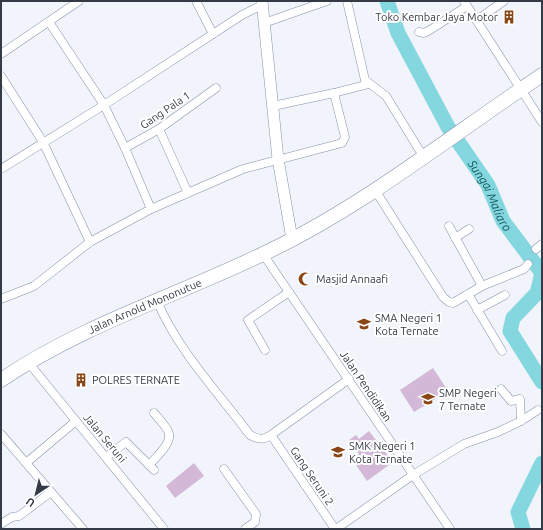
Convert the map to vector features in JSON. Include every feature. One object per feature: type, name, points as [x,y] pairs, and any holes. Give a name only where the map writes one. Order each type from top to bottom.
[{"type":"highway","name":"Jalan Arnold Mononutue","points":[[1,380],[28,362],[87,331],[263,254],[292,239],[375,190],[542,75]]},
{"type":"street","points":[[1,54],[80,1]]},
{"type":"street","points":[[196,1],[213,34]]},
{"type":"street","points":[[264,23],[327,1]]},
{"type":"street","points":[[347,1],[364,78],[369,84],[386,96],[423,156]]},
{"type":"street","points":[[477,20],[504,1]]},
{"type":"street","points":[[1,169],[104,105],[262,3],[278,159],[292,239]]},
{"type":"street","points":[[419,32],[424,33],[430,30],[466,3],[542,122]]},
{"type":"street","points":[[49,22],[104,105],[125,148],[151,209]]},
{"type":"street","points":[[1,76],[43,142],[90,242]]},
{"type":"street","points":[[273,106],[369,84]]},
{"type":"street","name":"Gang Pala 1","points":[[125,148],[160,129],[216,88]]},
{"type":"street","points":[[1,300],[29,289],[90,242],[151,209],[243,169],[343,142],[344,137],[334,93]]},
{"type":"street","points":[[160,129],[188,193]]},
{"type":"street","points":[[375,190],[443,297],[449,302],[453,303],[482,286],[524,269],[528,264]]},
{"type":"street","points":[[449,226],[482,286]]},
{"type":"street","points":[[455,238],[469,229]]},
{"type":"street","name":"Jalan Pendidikan","points":[[263,254],[450,529]]},
{"type":"street","points":[[265,350],[248,320],[289,292]]},
{"type":"street","points":[[468,294],[502,351]]},
{"type":"street","points":[[477,310],[504,295]]},
{"type":"street","points":[[157,301],[167,325],[179,343],[250,435],[259,440],[271,435],[349,379]]},
{"type":"street","name":"Jalan Seruni","points":[[28,362],[164,529]]},
{"type":"street","points":[[501,389],[511,401],[520,399],[521,421]]},
{"type":"street","points":[[335,529],[412,475],[464,444],[488,436],[521,421],[538,410]]},
{"type":"street","points":[[106,457],[126,442],[151,467],[169,440],[170,435],[154,413]]},
{"type":"street","points":[[26,463],[76,421]]},
{"type":"street","points":[[1,434],[83,529]]},
{"type":"street","name":"Gang Seruni 2","points":[[271,435],[335,529]]},
{"type":"street","points":[[224,469],[256,514],[255,522],[245,529]]},
{"type":"street","points":[[1,524],[12,517],[19,516],[51,492]]},
{"type":"shaded area","points":[[433,368],[448,391],[414,412],[400,390]]},
{"type":"shaded area","points":[[369,431],[393,462],[367,481],[352,459],[359,454],[349,440],[356,435],[359,439]]},
{"type":"shaded area","points":[[194,463],[204,476],[175,498],[166,486]]},
{"type":"waterway","name":"Sungai Maliaro","points":[[387,1],[398,33],[448,127],[488,185],[503,221],[542,273],[537,293],[513,318],[510,331],[542,382]]},
{"type":"waterway","name":"Sungai Maliaro","points":[[523,529],[518,512],[542,463]]},
{"type":"place","name":"Toko Kembar Jaya Motor","points":[[509,17]]},
{"type":"place","name":"Masjid Annaafi","points":[[305,279]]},
{"type":"place","name":"SMA Negeri 1 Kota Ternate","points":[[364,324]]},
{"type":"place","name":"POLRES TERNATE","points":[[81,380]]},
{"type":"place","name":"SMP Negeri 7 Ternate","points":[[428,399]]},
{"type":"place","name":"SMK Negeri 1 Kota Ternate","points":[[338,452]]}]
